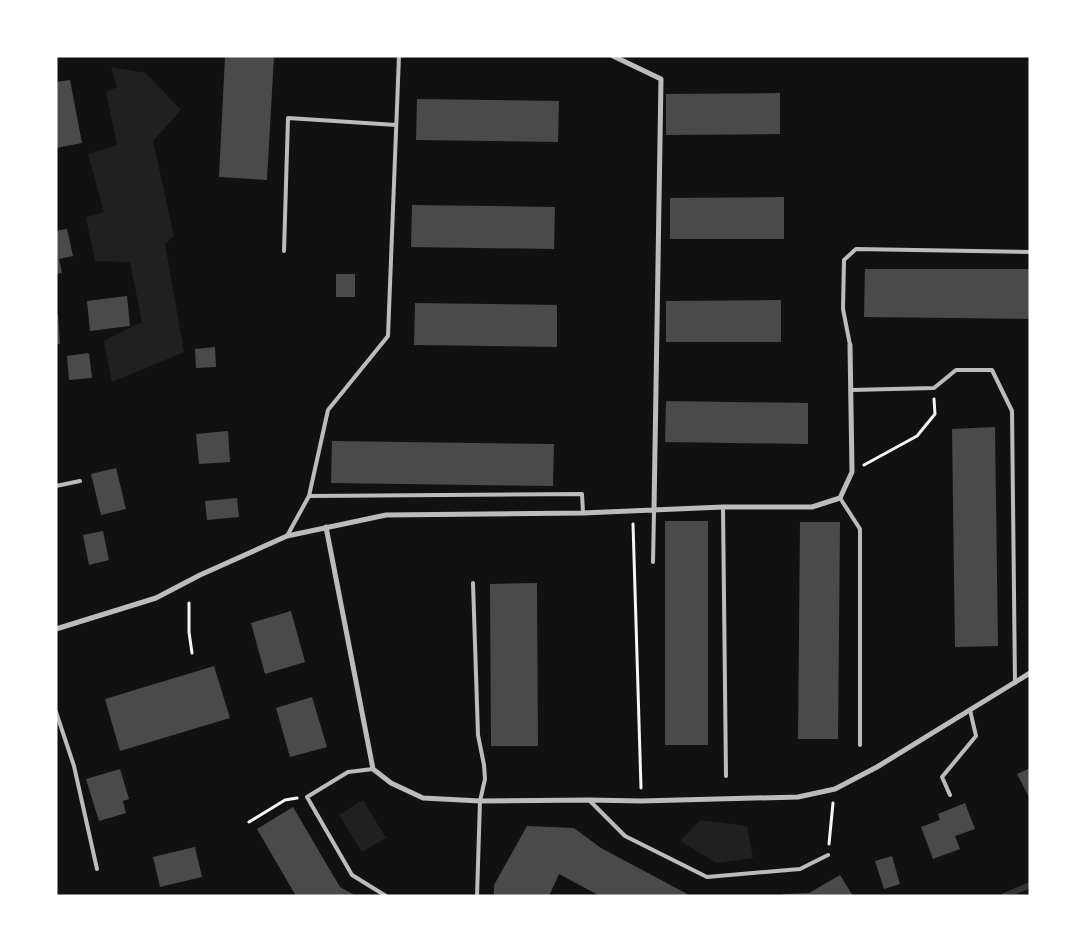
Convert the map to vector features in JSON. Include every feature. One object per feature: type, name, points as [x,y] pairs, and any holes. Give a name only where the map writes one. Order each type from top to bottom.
[{"type":"street","points":[[613,56],[661,79],[654,511]]},
{"type":"street","points":[[56,629],[156,598],[200,575],[287,536],[386,514],[583,513],[723,507],[812,507],[840,498],[852,472],[850,345]]},
{"type":"street","points":[[326,527],[373,769],[391,782],[423,798],[480,801],[641,801],[798,797],[834,790],[877,767],[1030,673]]},
{"type":"lane","points":[[287,536],[309,496],[328,410],[388,336],[399,56]]},
{"type":"lane","points":[[284,251],[288,118],[396,125]]},
{"type":"lane","points":[[850,345],[843,309],[844,260],[856,248],[1030,252]]},
{"type":"lane","points":[[851,390],[934,388],[956,370],[992,370],[1012,411],[1015,682]]},
{"type":"lane","points":[[56,486],[80,481]]},
{"type":"lane","points":[[309,496],[582,494],[583,513]]},
{"type":"lane","points":[[840,498],[860,529],[860,746]]},
{"type":"lane","points":[[723,507],[726,776]]},
{"type":"lane","points":[[653,562],[654,511]]},
{"type":"lane","points":[[473,583],[478,735],[485,779],[480,801],[477,896]]},
{"type":"lane","points":[[950,795],[942,777],[976,736],[970,710]]},
{"type":"lane","points":[[56,712],[74,766],[97,869]]},
{"type":"lane","points":[[373,769],[348,772],[307,797],[352,875],[386,896]]},
{"type":"lane","points":[[589,800],[625,836],[707,877],[800,869],[828,855]]},
{"type":"path","points":[[852,472],[917,436],[935,414],[934,388]]},
{"type":"path","points":[[633,512],[641,801]]},
{"type":"path","points":[[189,603],[189,632],[192,652]]},
{"type":"path","points":[[828,855],[834,790]]},
{"type":"path","points":[[249,822],[284,800],[307,797]]},
{"type":"shaded area","points":[[111,67],[146,73],[181,110],[153,141],[174,236],[165,244],[184,352],[112,382],[104,341],[142,322],[130,262],[95,261],[86,217],[104,212],[88,154],[117,145],[106,92],[117,87]]},
{"type":"shaded area","points":[[363,800],[386,838],[362,852],[339,815]]},
{"type":"shaded area","points":[[700,820],[747,826],[753,858],[717,863],[680,841]]},
{"type":"building","points":[[225,56],[274,56],[267,180],[219,177]]},
{"type":"building","points":[[70,80],[82,143],[56,148],[56,82]]},
{"type":"building","points":[[780,93],[780,134],[666,135],[666,94]]},
{"type":"building","points":[[417,99],[559,101],[558,142],[416,140]]},
{"type":"building","points":[[784,197],[784,239],[670,239],[670,198]]},
{"type":"building","points":[[412,205],[555,207],[554,249],[411,247]]},
{"type":"building","points":[[67,229],[73,256],[59,259],[62,273],[56,274],[56,231]]},
{"type":"building","points":[[865,269],[1030,269],[1030,319],[864,317]]},
{"type":"building","points":[[336,274],[355,274],[355,297],[336,297]]},
{"type":"building","points":[[127,296],[130,326],[90,331],[87,301]]},
{"type":"building","points":[[781,300],[781,342],[666,342],[666,301]]},
{"type":"building","points":[[415,303],[557,305],[557,347],[414,345]]},
{"type":"building","points":[[56,314],[58,314],[60,344],[56,344]]},
{"type":"building","points":[[215,347],[216,367],[196,368],[195,349]]},
{"type":"building","points":[[89,353],[92,378],[69,380],[67,356]]},
{"type":"building","points":[[666,401],[808,403],[808,444],[665,442]]},
{"type":"building","points":[[995,427],[998,646],[955,647],[952,429]]},
{"type":"building","points":[[228,431],[230,462],[199,464],[196,434]]},
{"type":"building","points":[[332,441],[554,444],[553,486],[331,483]]},
{"type":"building","points":[[116,468],[126,509],[101,515],[91,474]]},
{"type":"building","points":[[237,498],[239,517],[207,520],[205,501]]},
{"type":"building","points":[[665,521],[708,521],[708,745],[665,745]]},
{"type":"building","points":[[800,522],[840,522],[838,739],[798,739]]},
{"type":"building","points":[[103,531],[109,560],[89,565],[83,535]]},
{"type":"building","points":[[537,583],[538,746],[491,746],[490,584]]},
{"type":"building","points":[[291,611],[305,662],[265,674],[251,623]]},
{"type":"building","points":[[214,666],[230,718],[120,751],[105,699]]},
{"type":"building","points":[[312,697],[327,747],[290,757],[276,708]]},
{"type":"building","points":[[1030,768],[1030,799],[1017,774]]},
{"type":"building","points":[[120,769],[129,799],[123,801],[126,813],[99,821],[86,779]]},
{"type":"building","points":[[965,803],[975,829],[955,836],[960,849],[933,859],[921,827],[940,820],[938,814]]},
{"type":"building","points":[[293,807],[340,887],[356,896],[296,896],[257,829]]},
{"type":"building","points":[[527,826],[574,828],[601,848],[691,896],[600,896],[559,874],[549,896],[494,896],[494,885]]},
{"type":"building","points":[[195,847],[202,877],[160,887],[153,857]]},
{"type":"building","points":[[892,856],[900,884],[884,889],[875,861]]},
{"type":"building","points":[[840,875],[853,896],[783,896],[783,894],[809,893]]},
{"type":"waterway","points":[[1004,896],[1030,885]]}]
